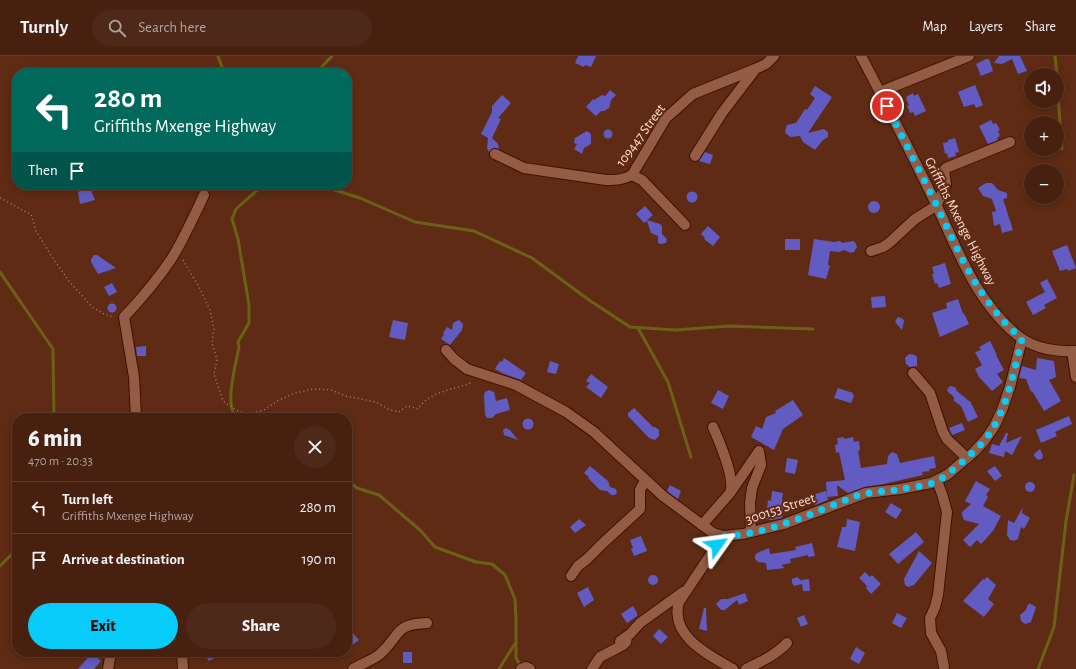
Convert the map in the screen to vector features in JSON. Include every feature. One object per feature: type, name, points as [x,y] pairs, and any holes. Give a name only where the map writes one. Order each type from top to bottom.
[{"type":"street","name":"109447 Street","points":[[495,154],[524,168],[606,180],[626,178],[632,175],[666,118],[693,94],[766,64],[774,56]]},
{"type":"street","name":"Griffiths Mxenge Highway","points":[[861,56],[962,259],[980,291],[1007,326],[1022,339],[1041,348],[1056,351],[1074,351]]},
{"type":"street","points":[[880,92],[968,56]]},
{"type":"street","points":[[695,156],[722,113],[755,69]]},
{"type":"street","points":[[870,251],[883,247],[889,243],[915,219],[936,206],[946,185],[944,170],[946,168],[1010,142]]},
{"type":"street","points":[[632,175],[642,180],[685,225]]},
{"type":"street","points":[[136,413],[134,377],[124,322],[159,276],[176,250],[204,195]]},
{"type":"street","name":"300153 Street","points":[[723,536],[733,536],[784,524],[866,493],[900,490],[937,481],[947,475],[985,440],[994,427],[1010,387],[1022,339]]},
{"type":"street","points":[[446,350],[461,365],[476,372],[516,385],[566,412],[594,432],[645,481],[663,496],[713,533],[723,536],[680,602],[678,614],[681,628],[688,638],[694,644],[733,669]]},
{"type":"street","points":[[1074,351],[1076,377]]},
{"type":"street","points":[[913,373],[930,394],[943,432],[947,439],[967,458]]},
{"type":"street","points":[[713,427],[732,484],[730,493]]},
{"type":"street","points":[[702,525],[730,493],[759,451],[761,465],[752,488],[750,503],[751,532]]},
{"type":"street","points":[[571,576],[578,566],[640,509],[640,490],[645,481]]},
{"type":"street","points":[[937,481],[947,512],[938,595],[930,618],[931,633],[940,651],[944,667]]},
{"type":"street","points":[[592,669],[600,657],[623,645],[626,642],[623,638],[640,623],[688,589]]},
{"type":"street","points":[[352,669],[379,655],[403,628],[427,623]]},
{"type":"street","points":[[746,669],[765,660],[787,643]]},
{"type":"street","points":[[108,669],[110,657]]},
{"type":"street","points":[[183,657],[184,669]]},
{"type":"street","points":[[520,669],[524,667],[530,669]]},
{"type":"path","points":[[0,198],[11,203],[19,210],[31,214],[36,231],[52,257],[69,281],[92,307],[106,315],[118,318],[124,322]]},
{"type":"path","points":[[176,250],[199,287],[210,310],[214,329],[212,343],[217,360],[214,374],[223,401],[236,410],[244,413]]},
{"type":"path","points":[[251,413],[264,410],[277,401],[295,393],[313,389],[331,390],[346,396],[376,402],[388,409],[399,412],[407,406],[418,409],[430,396],[469,384],[476,372]]},
{"type":"building","points":[[578,56],[596,56],[591,67],[585,65],[584,67],[575,63]]},
{"type":"building","points":[[999,56],[1020,56],[1026,68],[1024,68],[1024,72],[1018,74],[1012,59],[1002,64],[994,63]]},
{"type":"building","points":[[989,59],[993,71],[981,76],[976,64]]},
{"type":"building","points":[[975,85],[983,105],[976,108],[974,104],[964,107],[958,92]]},
{"type":"building","points":[[815,86],[832,97],[808,133],[824,129],[828,132],[828,137],[823,140],[815,150],[803,142],[800,136],[791,137],[786,134],[785,131],[787,125],[796,123],[805,109],[807,110],[815,98],[810,94]]},
{"type":"building","points":[[610,90],[616,95],[611,100],[609,108],[601,111],[596,116],[586,107],[593,99],[594,100],[602,95],[605,96]]},
{"type":"building","points":[[913,93],[914,96],[918,94],[926,111],[915,116],[913,112],[910,113],[907,106],[909,105],[906,99],[906,97]]},
{"type":"building","points":[[502,95],[511,103],[498,118],[501,119],[492,138],[498,144],[499,149],[494,148],[489,152],[487,148],[488,138],[481,134],[492,112],[492,106]]},
{"type":"building","points":[[991,120],[993,124],[996,123],[1000,130],[998,131],[1000,136],[997,138],[998,140],[988,144],[979,126]]},
{"type":"building","points":[[606,130],[610,130],[612,134],[610,138],[606,138],[604,136],[604,132]]},
{"type":"building","points":[[587,131],[591,134],[591,144],[584,148],[582,154],[574,149],[577,144],[574,143],[575,138]]},
{"type":"building","points":[[955,138],[959,152],[955,153],[956,156],[948,158],[947,153],[945,154],[943,143]]},
{"type":"building","points":[[705,152],[713,155],[710,164],[699,161]]},
{"type":"building","points":[[986,183],[992,183],[998,190],[1007,193],[1007,198],[1003,199],[1013,230],[1002,233],[1000,224],[994,226],[992,212],[996,211],[992,199],[983,196],[978,188]]},
{"type":"building","points":[[91,190],[95,200],[80,204],[78,192]]},
{"type":"building","points":[[690,192],[694,192],[696,193],[696,201],[690,202],[687,199],[687,195]]},
{"type":"building","points":[[874,201],[878,203],[880,207],[878,211],[874,213],[870,211],[868,207],[870,203]]},
{"type":"building","points":[[645,206],[653,215],[647,220],[662,226],[662,234],[667,239],[666,243],[658,243],[658,236],[651,233],[647,221],[644,223],[636,214]]},
{"type":"building","points":[[708,226],[720,237],[713,246],[704,239],[705,238],[701,234]]},
{"type":"building","points":[[785,239],[800,239],[800,250],[785,250]]},
{"type":"building","points":[[814,239],[834,242],[840,241],[842,243],[853,241],[857,247],[854,252],[851,253],[844,250],[839,252],[830,251],[828,265],[830,266],[826,279],[808,275]]},
{"type":"building","points":[[1067,245],[1076,268],[1068,271],[1067,269],[1060,271],[1052,251]]},
{"type":"building","points":[[94,255],[97,255],[116,268],[98,274],[91,262]]},
{"type":"building","points":[[945,263],[951,284],[939,288],[937,283],[935,284],[932,274],[934,274],[932,267]]},
{"type":"building","points":[[1047,279],[1057,298],[1044,305],[1046,308],[1033,315],[1026,302],[1045,292],[1040,283]]},
{"type":"building","points":[[112,283],[117,292],[109,296],[104,287]]},
{"type":"building","points":[[885,296],[886,307],[872,308],[871,297]]},
{"type":"building","points":[[958,299],[963,314],[964,313],[969,324],[940,337],[932,313],[947,308],[946,303]]},
{"type":"building","points":[[110,304],[114,304],[116,308],[114,312],[110,312],[108,310],[108,306]]},
{"type":"building","points":[[899,317],[904,321],[902,330],[895,322]]},
{"type":"building","points":[[393,320],[408,323],[405,340],[389,337]]},
{"type":"building","points":[[459,320],[463,324],[462,330],[450,345],[441,339],[444,334],[443,333],[447,327],[452,330],[453,323]]},
{"type":"building","points":[[990,341],[1004,370],[997,374],[1003,382],[992,391],[979,377],[975,369],[982,365],[975,352],[981,350],[979,347]]},
{"type":"building","points":[[146,346],[146,356],[137,356],[136,347]]},
{"type":"building","points":[[909,354],[917,357],[917,366],[910,367],[906,364],[905,358]]},
{"type":"building","points":[[504,358],[526,373],[521,380],[495,369]]},
{"type":"building","points":[[1037,358],[1054,361],[1056,377],[1049,380],[1061,401],[1044,411],[1032,391],[1031,392],[1026,379],[1019,378],[1022,366],[1036,370]]},
{"type":"building","points":[[550,361],[559,364],[556,374],[547,372]]},
{"type":"building","points":[[591,374],[608,387],[601,398],[586,387],[590,383],[586,381]]},
{"type":"building","points":[[950,386],[955,387],[957,391],[970,401],[978,417],[968,422],[961,406],[954,401],[954,397],[947,390]]},
{"type":"building","points":[[838,388],[853,393],[854,396],[851,403],[834,398]]},
{"type":"building","points":[[489,390],[494,392],[496,401],[507,398],[510,410],[496,414],[492,418],[487,418],[485,415],[484,395],[485,392]]},
{"type":"building","points":[[718,390],[729,396],[723,409],[711,403]]},
{"type":"building","points":[[793,400],[803,415],[783,429],[774,450],[751,437],[756,426],[762,429],[766,417],[776,413],[775,411]]},
{"type":"building","points":[[634,408],[653,427],[659,430],[659,436],[655,440],[649,438],[628,416],[628,413]]},
{"type":"building","points":[[1069,416],[1072,424],[1055,432],[1057,436],[1041,443],[1036,430]]},
{"type":"building","points":[[528,418],[532,420],[534,424],[532,428],[528,430],[524,428],[522,424],[524,420]]},
{"type":"building","points":[[962,423],[965,430],[952,435],[949,428]]},
{"type":"building","points":[[506,428],[510,430],[518,440],[504,435],[503,430]]},
{"type":"building","points":[[1006,433],[1008,433],[1006,443],[1022,436],[1012,455],[1005,451],[1004,457],[989,453],[992,444],[999,446]]},
{"type":"building","points":[[844,437],[844,439],[853,437],[854,442],[859,441],[860,450],[858,451],[861,468],[887,464],[888,456],[892,452],[897,454],[900,463],[934,456],[936,468],[929,469],[930,471],[922,472],[923,475],[864,487],[848,493],[837,485],[838,496],[827,497],[826,482],[845,480],[839,452],[836,453],[835,445],[838,444],[837,438]]},
{"type":"building","points":[[1040,449],[1043,456],[1042,459],[1038,460],[1034,454]]},
{"type":"building","points":[[787,458],[798,460],[795,474],[785,472]]},
{"type":"building","points":[[590,466],[608,481],[610,487],[616,489],[617,492],[615,495],[611,495],[607,491],[600,490],[588,478],[589,477],[584,473]]},
{"type":"building","points":[[995,466],[1002,476],[995,481],[987,471]]},
{"type":"building","points":[[976,481],[990,489],[986,495],[988,497],[983,506],[1001,516],[993,531],[981,544],[977,540],[970,547],[963,540],[979,524],[964,520],[962,512],[971,504],[965,501]]},
{"type":"building","points":[[1028,482],[1032,482],[1035,487],[1032,492],[1028,492],[1025,489],[1025,485]]},
{"type":"building","points":[[670,485],[681,491],[678,499],[667,491]]},
{"type":"building","points":[[772,491],[783,493],[782,501],[784,501],[782,518],[772,520],[766,519],[768,500],[771,501]]},
{"type":"building","points":[[826,491],[828,500],[815,505],[812,495]]},
{"type":"building","points":[[891,503],[902,510],[896,519],[885,512]]},
{"type":"building","points":[[1023,507],[1022,513],[1030,518],[1024,529],[1021,527],[1018,539],[1013,541],[1010,540],[1007,535],[1008,520],[1014,523]]},
{"type":"building","points":[[579,519],[586,525],[575,533],[570,527]]},
{"type":"building","points":[[847,519],[860,522],[855,551],[837,547],[842,527],[846,527]]},
{"type":"building","points":[[916,532],[924,542],[898,564],[889,554]]},
{"type":"building","points":[[641,536],[647,551],[634,556],[631,549],[633,548],[630,540]]},
{"type":"building","points":[[812,543],[815,556],[808,557],[808,555],[790,559],[791,563],[781,565],[785,568],[767,570],[766,563],[758,562],[755,559],[755,555],[757,553],[769,548],[770,554],[796,550],[795,547]]},
{"type":"building","points":[[919,551],[932,563],[914,585],[908,587],[905,585],[904,579]]},
{"type":"building","points":[[865,572],[870,577],[872,575],[881,584],[871,594],[866,588],[867,586],[859,578]]},
{"type":"building","points":[[651,575],[655,575],[658,580],[655,585],[651,585],[648,582],[648,578]]},
{"type":"building","points":[[797,577],[802,581],[809,579],[810,591],[803,591],[802,584],[794,586],[792,579]]},
{"type":"building","points":[[987,577],[996,585],[988,599],[994,604],[984,617],[963,601],[983,579],[984,580]]},
{"type":"building","points":[[588,587],[594,600],[584,607],[577,593]]},
{"type":"building","points":[[745,593],[748,601],[739,605],[737,600],[725,610],[721,610],[716,604],[721,599],[728,599]]},
{"type":"building","points":[[1029,603],[1036,607],[1031,622],[1025,624],[1021,621],[1020,615],[1025,611]]},
{"type":"building","points":[[633,606],[637,616],[627,623],[621,614]]},
{"type":"building","points":[[704,608],[706,608],[707,631],[699,629]]},
{"type":"building","points":[[897,613],[907,618],[901,628],[892,623]]},
{"type":"building","points":[[804,615],[808,624],[801,627],[797,618]]},
{"type":"building","points":[[659,629],[668,637],[661,644],[653,636]]},
{"type":"building","points":[[352,632],[359,640],[352,645]]},
{"type":"building","points":[[856,647],[865,653],[859,664],[850,659]]},
{"type":"building","points":[[403,652],[412,652],[412,663],[403,663]]},
{"type":"building","points":[[88,657],[96,657],[101,661],[94,669],[78,669]]},
{"type":"building","points":[[206,657],[216,657],[209,661]]},
{"type":"waterway","points":[[218,56],[222,68]]},
{"type":"waterway","points":[[321,68],[332,56]]},
{"type":"waterway","points":[[1055,56],[1056,68]]},
{"type":"waterway","points":[[1059,108],[1060,116]]},
{"type":"waterway","points":[[234,413],[231,394],[239,347],[238,342],[249,323],[249,305],[238,239],[232,219],[236,209],[257,190]]},
{"type":"waterway","points":[[335,190],[360,198],[415,222],[474,231],[532,258],[589,300],[630,327],[676,330],[729,326],[813,329]]},
{"type":"waterway","points":[[0,272],[53,349],[54,413]]},
{"type":"waterway","points":[[638,328],[668,382],[691,457]]},
{"type":"waterway","points":[[1038,669],[1054,627],[1066,521],[1074,475]]},
{"type":"waterway","points":[[352,484],[357,488],[379,495],[420,530],[435,547],[476,562],[492,564],[505,575],[515,599],[516,658],[520,665],[523,666]]},
{"type":"waterway","points":[[0,566],[12,554]]},
{"type":"waterway","points":[[499,669],[516,642]]},
{"type":"route","points":[[717,545],[723,536],[733,536],[784,524],[866,493],[900,490],[937,481],[947,475],[967,458],[985,440],[994,427],[1002,410],[1010,387],[1022,339],[1007,326],[993,310],[980,291],[962,259],[887,106]]}]
